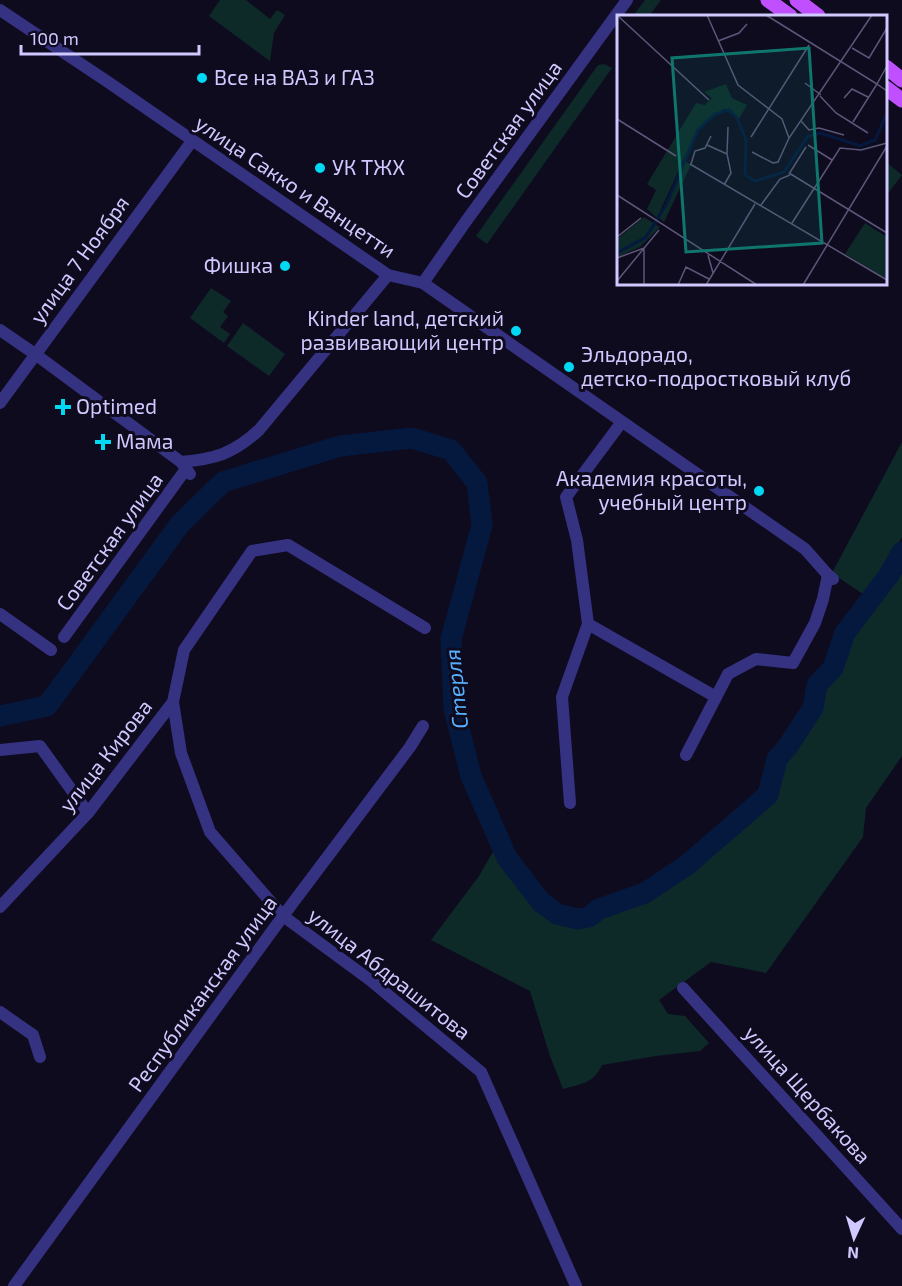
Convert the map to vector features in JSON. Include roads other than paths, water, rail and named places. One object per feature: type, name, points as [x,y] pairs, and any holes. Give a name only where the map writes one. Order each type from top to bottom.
[{"type":"main road","points":[[768,0],[789,15]]},
{"type":"main road","points":[[796,0],[817,15]]},
{"type":"main road","points":[[887,69],[902,80]]},
{"type":"main road","points":[[887,89],[902,100]]},
{"type":"street","name":"Советская улица","points":[[423,284],[627,0]]},
{"type":"street","name":"улица Сакко и Ванцетти","points":[[0,10],[388,275],[423,284],[804,549],[830,577],[815,624],[793,663],[756,659],[728,674],[716,697]]},
{"type":"street","name":"улица 7 Ноября","points":[[0,403],[192,141]]},
{"type":"street","points":[[0,330],[186,468],[238,447],[250,439],[388,275]]},
{"type":"street","points":[[570,802],[562,697],[588,624],[577,540],[566,497],[621,423]]},
{"type":"street","name":"Советская улица","points":[[64,637],[186,468]]},
{"type":"street","name":"улица Кирова","points":[[0,907],[88,813],[173,702],[184,650],[252,551],[288,545],[425,628]]},
{"type":"street","points":[[0,614],[51,650]]},
{"type":"street","points":[[588,624],[716,697],[686,755]]},
{"type":"street","name":"улица Абдрашитова","points":[[173,702],[181,753],[210,832],[284,916],[370,980],[481,1072],[576,1286]]},
{"type":"street","name":"Республиканская улица","points":[[14,1286],[410,747],[423,726]]},
{"type":"street","points":[[0,750],[40,746],[88,813]]},
{"type":"street","name":"улица Щербакова","points":[[683,988],[902,1229]]},
{"type":"street","points":[[0,1012],[33,1035],[40,1057]]},
{"type":"waterway","name":"Стерля","points":[[0,716],[47,706],[180,524],[223,482],[340,446],[412,438],[451,450],[477,483],[482,525],[451,639],[454,709],[471,776],[507,858],[541,902],[557,914],[578,919],[589,917],[599,909],[645,893],[687,865],[768,795],[777,759],[813,708],[817,685],[833,668],[845,633],[889,575],[902,552]]},
{"type":"place","name":"Все на ВАЗ и ГАЗ","points":[[202,78]]},
{"type":"place","name":"УК ТЖХ","points":[[320,168]]},
{"type":"place","name":"Фишка","points":[[285,266]]},
{"type":"place","name":"Kinder land, детский развивающий центр","points":[[516,331]]},
{"type":"place","name":"Эльдорадо, детско-подростковый клуб","points":[[569,367]]},
{"type":"place","name":"Optimed","points":[[63,407]]},
{"type":"place","name":"Мама","points":[[103,442]]},
{"type":"place","name":"Академия красоты, учебный центр","points":[[759,491]]}]
